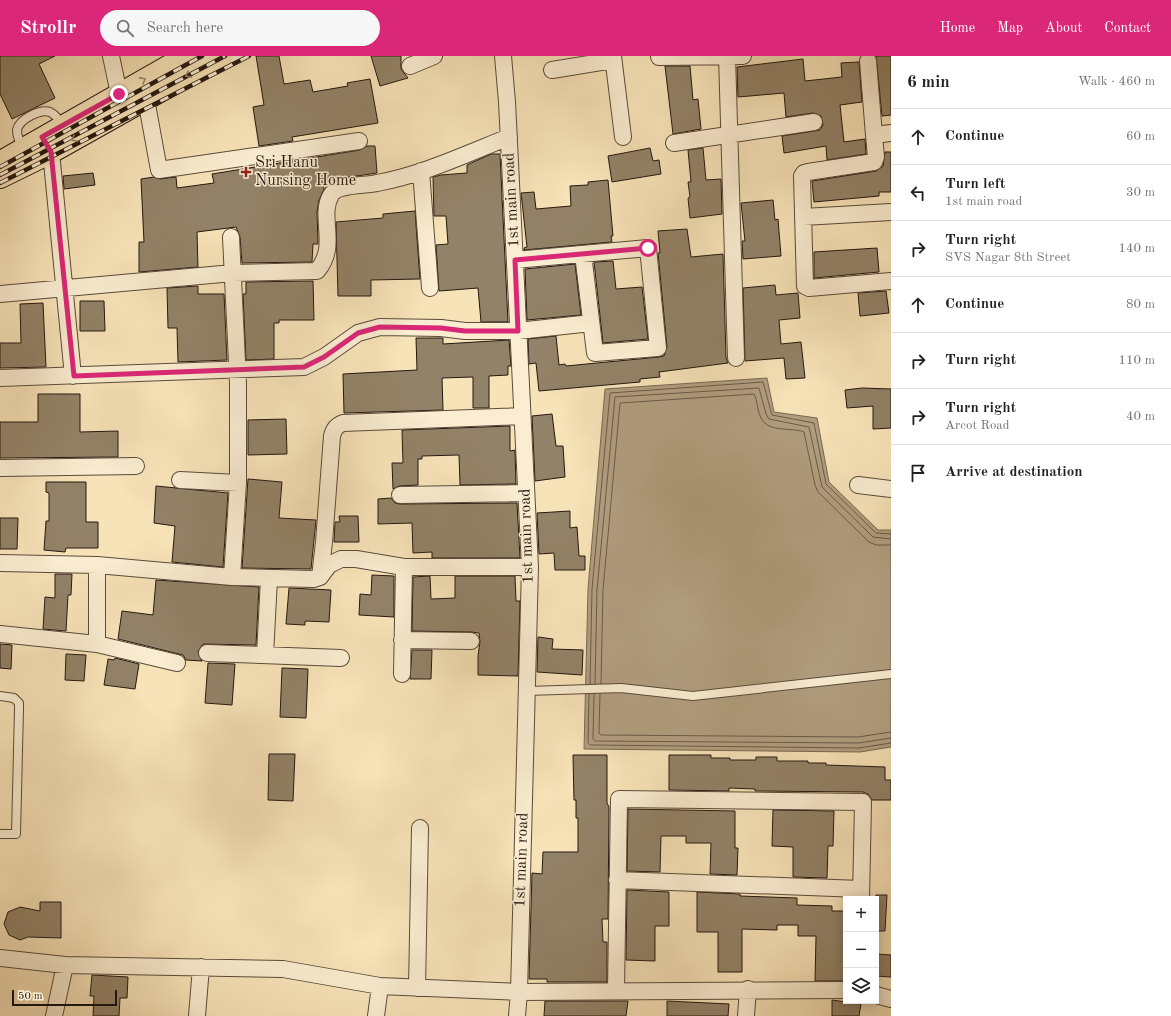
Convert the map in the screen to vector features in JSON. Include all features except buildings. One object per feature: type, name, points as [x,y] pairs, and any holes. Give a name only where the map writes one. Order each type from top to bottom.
[{"type":"main road","points":[[0,162],[24,148],[47,144],[63,126],[186,56]]},
{"type":"main road","points":[[0,177],[47,144],[146,99],[223,56]]},
{"type":"street","points":[[111,56],[119,94]]},
{"type":"street","points":[[410,66],[434,56]]},
{"type":"street","name":"1st main road","points":[[503,56],[509,137],[530,567],[519,992],[517,1016]]},
{"type":"street","points":[[727,56],[736,358]]},
{"type":"street","points":[[659,57],[743,56]]},
{"type":"street","points":[[552,70],[613,58],[623,137]]},
{"type":"street","points":[[868,61],[876,157],[874,162],[804,173],[802,176],[805,286],[809,288],[891,281]]},
{"type":"street","points":[[146,99],[159,170],[359,141]]},
{"type":"street","points":[[674,143],[814,122]]},
{"type":"street","points":[[874,135],[891,133]]},
{"type":"street","points":[[0,294],[232,273],[317,271],[322,265],[327,254],[328,204],[331,194],[339,188],[377,183],[421,171],[509,137]]},
{"type":"street","points":[[47,144],[66,288],[74,376]]},
{"type":"street","points":[[421,171],[430,288]]},
{"type":"street","points":[[803,217],[891,212]]},
{"type":"street","points":[[231,237],[238,368],[238,483],[232,576]]},
{"type":"street","points":[[515,260],[648,248],[658,348],[595,353],[583,254]]},
{"type":"street","points":[[0,378],[238,368],[304,367],[324,357],[358,333],[380,327],[441,328],[465,331],[518,331],[591,323]]},
{"type":"street","points":[[320,577],[332,436],[334,429],[338,425],[343,423],[522,416]]},
{"type":"street","points":[[0,468],[136,466]]},
{"type":"street","points":[[180,480],[238,483]]},
{"type":"street","points":[[858,485],[891,489]]},
{"type":"street","points":[[400,495],[526,493]]},
{"type":"street","points":[[0,563],[97,565],[269,579],[314,579],[320,577],[329,565],[341,560],[356,559],[404,567],[530,567]]},
{"type":"street","points":[[97,565],[98,644]]},
{"type":"street","points":[[402,674],[404,567]]},
{"type":"street","points":[[265,655],[269,579]]},
{"type":"street","points":[[0,634],[98,644],[177,663]]},
{"type":"street","points":[[402,640],[471,641]]},
{"type":"street","points":[[207,653],[341,658]]},
{"type":"street","points":[[616,990],[617,880],[619,799],[863,802],[861,894],[617,880]]},
{"type":"street","points":[[417,988],[420,828]]},
{"type":"street","points":[[0,958],[65,965],[283,968],[380,986],[519,992],[748,989],[843,990]]},
{"type":"street","points":[[54,1016],[65,965]]},
{"type":"street","points":[[197,1016],[201,967]]},
{"type":"street","points":[[376,1016],[380,986]]},
{"type":"street","points":[[746,1016],[748,989]]},
{"type":"street","points":[[879,996],[891,999]]},
{"type":"lane","points":[[223,56],[233,59],[241,56]]},
{"type":"lane","points":[[24,148],[19,140],[17,130],[21,122],[40,111],[50,112],[63,126]]},
{"type":"lane","points":[[527,691],[621,688],[692,696],[891,674]]},
{"type":"lane","points":[[0,696],[14,698],[19,703],[16,834],[0,834]]},
{"type":"water","points":[[767,378],[774,412],[817,418],[829,482],[878,530],[891,530],[891,747],[860,752],[584,749],[588,589],[605,389]]},
{"type":"railway","points":[[0,167],[202,56]]},
{"type":"railway","points":[[0,175],[225,56]]},
{"type":"railway","points":[[0,183],[249,56]]},
{"type":"place","name":"Sri Hanu Nursing Home","points":[[246,172]]},
{"type":"route","points":[[119,94],[42,137],[51,152],[74,376],[220,369],[304,367],[324,357],[358,333],[380,327],[441,328],[465,331],[518,331],[515,260],[648,248]]}]
